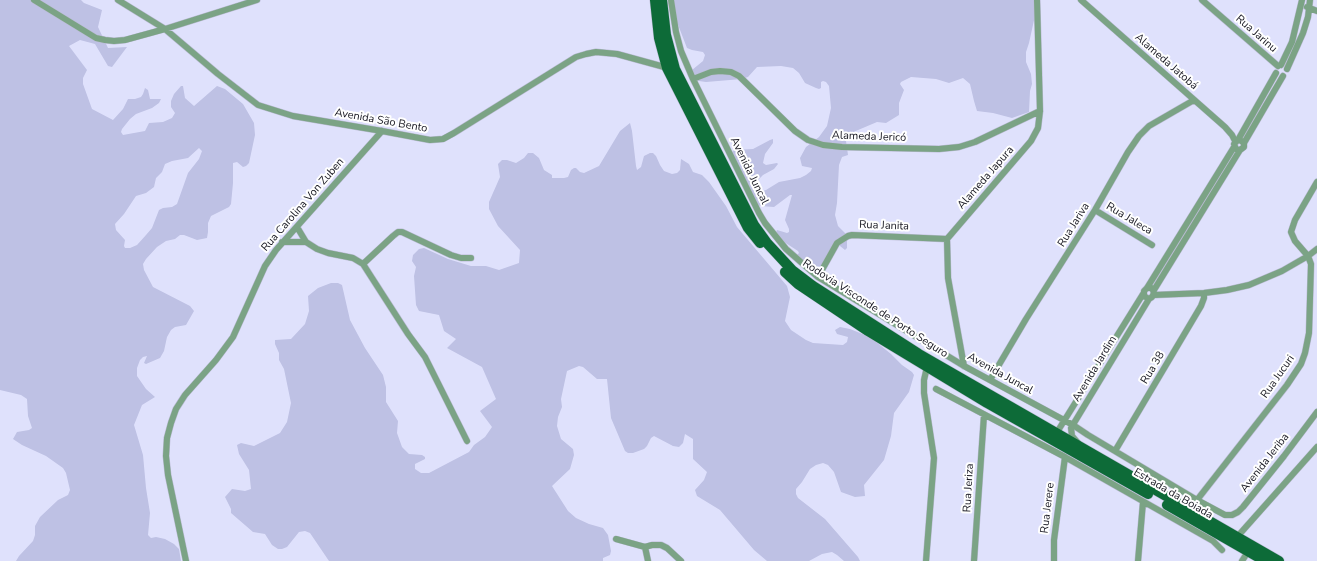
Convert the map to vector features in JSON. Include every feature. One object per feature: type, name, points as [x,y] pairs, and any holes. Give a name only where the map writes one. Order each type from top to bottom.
[{"type":"main road","name":"Rodovia Visconde de Porto Seguro","points":[[655,0],[659,38],[671,68],[748,228],[762,247],[787,275],[868,331],[1066,453]]},
{"type":"main road","name":"Rodovia Visconde de Porto Seguro","points":[[662,0],[671,68],[754,225],[767,243],[792,270],[812,286],[919,354],[1083,448]]},
{"type":"main road","points":[[1058,434],[1059,441],[1066,453]]},
{"type":"main road","name":"Estrada da Boiada","points":[[1083,448],[1237,537],[1260,557],[1279,561]]},
{"type":"main road","name":"Estrada da Boiada","points":[[1066,453],[1250,548]]},
{"type":"street","points":[[34,0],[96,38],[105,40],[125,40],[257,0]]},
{"type":"street","name":"Avenida São Bento","points":[[118,0],[165,29],[218,74],[258,105],[293,116],[430,140],[443,139],[454,133],[576,57],[586,54],[596,52],[617,54],[671,68]]},
{"type":"street","name":"Avenida Juncal","points":[[671,0],[679,44],[694,79],[765,223],[786,249],[818,277],[964,366],[1073,425],[1221,514]]},
{"type":"street","name":"Alameda Japura","points":[[947,239],[1031,142],[1038,128],[1040,111],[1038,0]]},
{"type":"street","name":"Alameda Jatobá","points":[[1081,0],[1225,127],[1238,144]]},
{"type":"street","name":"Rua Jarinu","points":[[1202,0],[1282,67]]},
{"type":"street","points":[[1282,67],[1303,34],[1310,8],[1310,0]]},
{"type":"street","points":[[1282,67],[1292,42],[1302,2],[1317,11]]},
{"type":"street","name":"Avenida Jardim","points":[[1058,434],[1145,289],[1238,144],[1283,76],[1287,74],[1282,67],[1277,68],[1276,73],[1238,144],[1152,295],[1073,425]]},
{"type":"street","name":"Alameda Jericó","points":[[694,79],[711,72],[731,72],[739,76],[795,131],[808,140],[823,145],[842,147],[939,149],[959,147],[982,139],[1040,111]]},
{"type":"street","points":[[1276,73],[1283,76]]},
{"type":"street","name":"Rua Jariva","points":[[990,380],[1139,136],[1149,126],[1194,100]]},
{"type":"street","name":"Rua Carolina Von Zuben","points":[[186,561],[168,475],[166,456],[170,423],[176,409],[185,395],[216,360],[233,337],[265,266],[282,242],[382,131]]},
{"type":"street","points":[[1308,256],[1295,241],[1291,232],[1295,220],[1317,182]]},
{"type":"street","name":"Rua Jaleca","points":[[1095,210],[1152,244]]},
{"type":"street","points":[[297,227],[306,242],[317,249],[328,253],[353,258],[363,264],[408,334],[425,357],[467,441]]},
{"type":"street","points":[[363,264],[398,232],[402,232],[451,255],[461,258],[471,258]]},
{"type":"street","name":"Rua Janita","points":[[818,277],[837,243],[848,236],[947,239]]},
{"type":"street","points":[[947,239],[948,278],[964,366]]},
{"type":"street","points":[[282,242],[306,242]]},
{"type":"street","points":[[1143,294],[1144,296],[1204,293],[1249,285],[1282,271],[1317,250]]},
{"type":"street","name":"Rua Jucuri","points":[[1197,500],[1287,385],[1301,364],[1309,333],[1311,269],[1308,256]]},
{"type":"street","points":[[1147,288],[1152,288],[1152,295]]},
{"type":"street","name":"Rua 38","points":[[1115,451],[1201,306],[1204,293]]},
{"type":"street","points":[[926,561],[934,458],[924,393],[924,380],[927,367]]},
{"type":"street","points":[[936,389],[984,415],[1066,453],[1143,502],[1214,541],[1222,550]]},
{"type":"street","name":"Avenida Jeriba","points":[[1221,514],[1232,515],[1243,507],[1317,412]]},
{"type":"street","name":"Rua Jeriza","points":[[974,561],[984,415]]},
{"type":"street","points":[[1073,425],[1071,430],[1072,436],[1083,448]]},
{"type":"street","points":[[1237,537],[1317,447]]},
{"type":"street","name":"Rua Jerere","points":[[1054,561],[1054,540],[1066,453]]},
{"type":"street","points":[[1138,561],[1143,502]]},
{"type":"street","points":[[616,539],[645,547],[661,545],[681,561]]},
{"type":"street","points":[[645,547],[648,561]]},
{"type":"street","points":[[1242,561],[1250,548]]},
{"type":"shaded area","points":[[0,0],[81,0],[84,3],[102,10],[98,27],[108,48],[127,47],[112,67],[108,66],[95,44],[80,40],[69,46],[87,70],[83,78],[83,84],[92,109],[113,120],[123,109],[128,99],[141,97],[145,88],[148,90],[150,99],[161,99],[159,103],[152,108],[136,114],[130,119],[122,129],[121,132],[123,135],[145,131],[149,123],[163,122],[172,118],[175,113],[171,107],[171,101],[174,94],[181,86],[183,86],[185,98],[194,106],[217,86],[225,89],[243,104],[254,123],[255,135],[249,163],[243,167],[237,162],[233,163],[231,204],[229,207],[211,216],[208,223],[207,238],[197,240],[180,235],[175,239],[166,241],[157,247],[143,264],[144,270],[153,287],[190,306],[194,311],[186,325],[175,327],[171,330],[160,358],[146,364],[144,363],[147,356],[140,360],[137,368],[137,376],[146,389],[155,397],[142,405],[134,425],[143,455],[150,513],[148,535],[151,538],[156,537],[165,539],[174,544],[179,549],[181,561],[16,561],[33,541],[35,526],[40,517],[58,500],[68,495],[70,490],[66,473],[63,468],[46,456],[22,445],[13,439],[17,432],[32,428],[28,416],[27,399],[21,395],[0,390]],"holes":[[[199,148],[202,151],[199,159],[188,173],[177,204],[172,207],[159,210],[152,228],[146,235],[137,245],[130,248],[125,248],[125,240],[116,230],[115,224],[136,196],[146,193],[154,187],[156,178],[162,172],[165,164],[188,158]]]},
{"type":"shaded area","points":[[672,0],[1037,0],[1038,2],[1026,52],[1026,62],[1031,74],[1032,84],[1030,91],[1029,112],[1012,118],[977,111],[970,84],[963,78],[949,83],[936,79],[911,77],[901,82],[900,84],[904,90],[899,103],[899,115],[886,123],[877,122],[851,133],[846,141],[848,155],[842,157],[839,165],[835,215],[838,226],[847,235],[847,248],[845,250],[837,245],[825,264],[818,267],[810,266],[799,259],[797,255],[799,253],[798,251],[781,240],[776,232],[777,230],[787,233],[789,232],[785,220],[792,195],[774,207],[760,206],[756,204],[731,154],[734,150],[753,149],[773,139],[773,143],[765,154],[763,163],[766,165],[778,164],[774,169],[763,175],[758,180],[756,187],[759,192],[766,190],[779,182],[800,178],[806,175],[812,168],[802,166],[800,158],[806,147],[819,137],[827,126],[831,108],[829,86],[823,81],[821,82],[821,88],[816,88],[805,83],[799,73],[793,68],[781,66],[757,67],[748,77],[742,79],[706,82],[693,78],[692,70],[703,61],[705,55],[703,52],[687,48],[675,17]]},
{"type":"shaded area","points":[[630,123],[637,170],[641,167],[644,156],[653,153],[664,171],[672,174],[677,173],[680,170],[681,159],[689,164],[693,172],[702,175],[709,182],[726,206],[737,227],[787,286],[790,297],[785,321],[791,330],[813,343],[843,345],[847,342],[848,337],[837,334],[835,330],[840,327],[850,329],[870,337],[914,375],[909,392],[894,413],[891,436],[884,460],[864,485],[865,496],[855,497],[841,492],[834,472],[828,465],[823,463],[810,469],[796,489],[798,498],[825,519],[860,561],[844,561],[832,552],[822,554],[809,561],[767,561],[754,550],[720,510],[697,496],[695,490],[704,480],[707,472],[693,459],[693,439],[685,434],[683,443],[679,447],[673,446],[654,436],[644,449],[633,453],[628,453],[625,451],[611,418],[607,379],[597,379],[583,367],[579,366],[567,371],[561,399],[562,407],[558,417],[557,426],[561,439],[573,449],[574,455],[570,469],[552,486],[568,511],[576,518],[603,528],[608,535],[611,551],[610,555],[603,558],[603,561],[329,561],[310,533],[305,531],[299,532],[287,547],[278,549],[272,545],[265,534],[253,532],[231,513],[231,509],[225,497],[232,489],[245,491],[251,489],[249,470],[239,454],[237,445],[241,443],[254,446],[280,433],[287,422],[291,403],[284,369],[279,360],[279,353],[275,340],[291,339],[305,324],[309,311],[308,296],[318,288],[331,283],[338,283],[342,285],[350,320],[365,348],[383,375],[386,387],[386,402],[398,421],[397,433],[402,447],[409,454],[422,455],[425,457],[425,459],[415,464],[415,469],[421,473],[429,473],[469,452],[474,445],[485,437],[492,427],[480,411],[496,399],[482,367],[447,348],[456,339],[444,331],[439,315],[419,311],[416,305],[414,276],[416,267],[412,261],[413,255],[419,249],[424,248],[448,259],[471,266],[486,266],[499,270],[519,263],[520,250],[498,226],[489,209],[489,202],[500,177],[498,164],[502,160],[516,163],[524,158],[528,153],[533,153],[539,158],[544,170],[552,175],[552,178],[568,177],[571,170],[574,168],[584,173],[599,166],[620,131]]}]
